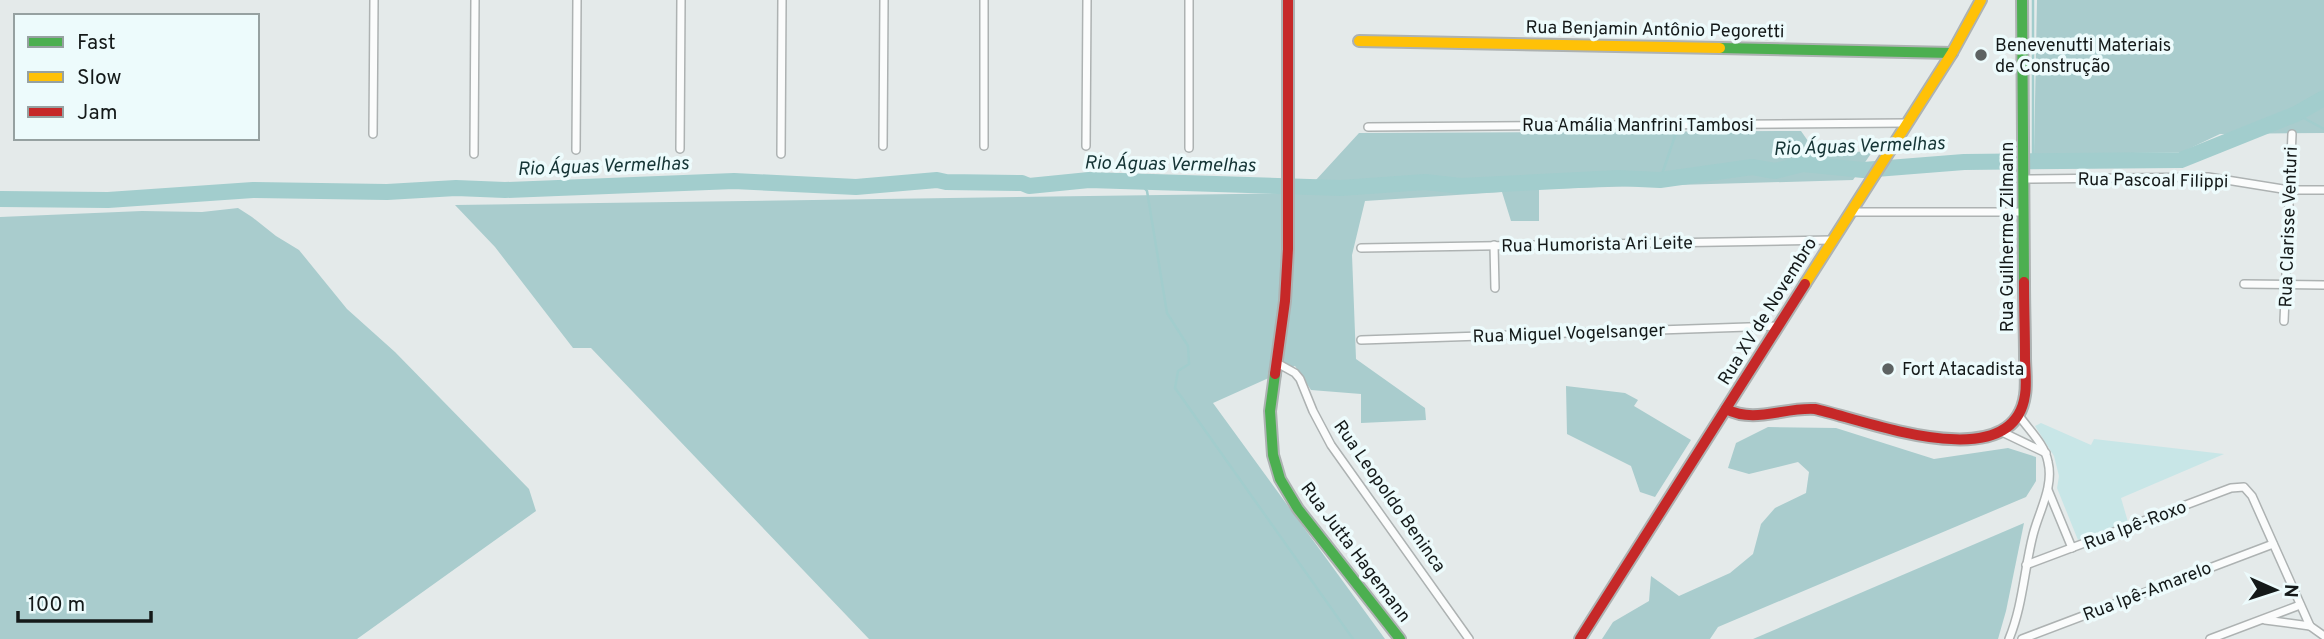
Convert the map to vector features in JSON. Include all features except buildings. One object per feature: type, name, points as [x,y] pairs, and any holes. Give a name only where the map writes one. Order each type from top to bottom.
[{"type":"main road","points":[[1277,363],[1287,278],[1288,0]]},
{"type":"main road","name":"Rua XV de Novembro","points":[[1580,639],[1952,53],[1981,0]]},
{"type":"main road","name":"Rua Guilherme Zilmann","points":[[2020,417],[2025,396],[2022,0]]},
{"type":"main road","name":"Rua Benjamin Antônio Pegoretti","points":[[1359,41],[1952,53]]},
{"type":"main road","name":"Rua Jutta Hagemann","points":[[1277,363],[1270,426],[1273,455],[1280,479],[1298,509],[1400,639]]},
{"type":"main road","points":[[1726,409],[1737,415],[1747,416],[1789,409],[1818,409],[1938,439],[1976,440],[2001,432],[2014,425],[2020,417]]},
{"type":"street","points":[[373,134],[374,0]]},
{"type":"street","points":[[474,154],[475,0]]},
{"type":"street","points":[[576,150],[577,0]]},
{"type":"street","points":[[680,149],[681,0]]},
{"type":"street","points":[[781,154],[782,0]]},
{"type":"street","points":[[883,146],[884,0]]},
{"type":"street","points":[[984,0],[984,146]]},
{"type":"street","points":[[1086,146],[1087,0]]},
{"type":"street","points":[[1189,0],[1189,148]]},
{"type":"street","name":"Rua Amália Manfrini Tambosi","points":[[1368,127],[1907,123]]},
{"type":"street","name":"Rua Clarisse Venturi","points":[[2284,321],[2292,134]]},
{"type":"street","name":"Rua Pascoal Filippi","points":[[2024,179],[2208,177],[2289,190],[2324,190]]},
{"type":"street","points":[[1850,212],[2024,212]]},
{"type":"street","name":"Rua Humorista Ari Leite","points":[[1361,248],[1832,240]]},
{"type":"street","points":[[1494,246],[1495,288]]},
{"type":"street","points":[[2244,285],[2324,285]]},
{"type":"street","name":"Rua Miguel Vogelsanger","points":[[1361,340],[1778,326]]},
{"type":"street","name":"Rua Leopoldo Beninca","points":[[1277,363],[1300,379],[1318,423],[1331,445],[1469,639]]},
{"type":"street","points":[[2009,639],[2019,611],[2033,535],[2048,489],[2049,465],[2046,454],[2020,417]]},
{"type":"street","points":[[2001,432],[2046,454]]},
{"type":"street","name":"Rua Ipê-Roxo","points":[[2026,565],[2231,488],[2244,487],[2252,496],[2273,544]]},
{"type":"street","points":[[2048,489],[2071,548]]},
{"type":"street","points":[[2273,544],[2310,625],[2324,636]]},
{"type":"street","name":"Rua Ipê-Amarelo","points":[[2022,639],[2273,544]]},
{"type":"street","points":[[2210,639],[2300,605]]},
{"type":"street","points":[[2261,620],[2310,625]]},
{"type":"shaded area","points":[[2037,0],[2324,0],[2324,133],[2220,134],[2182,152],[2034,155]]},
{"type":"shaded area","points":[[1801,131],[1815,151],[1872,152],[1853,180],[1539,189],[1539,221],[1511,221],[1502,192],[1365,201],[1352,255],[1356,359],[1425,408],[1426,420],[1361,423],[1361,394],[1311,390],[1295,366],[1213,403],[1385,639],[869,639],[591,348],[573,348],[495,247],[455,205],[1304,193],[1359,133]]},
{"type":"shaded area","points":[[238,208],[299,250],[347,309],[395,352],[529,489],[536,511],[357,639],[0,639],[0,217],[142,211],[202,212]]},
{"type":"shaded area","points":[[1566,386],[1625,393],[1638,400],[1634,406],[1691,440],[1655,497],[1640,492],[1631,466],[1567,434]]},
{"type":"shaded area","points":[[2041,423],[2091,445],[2094,439],[2224,454],[2121,498],[2128,522],[2078,540],[2057,488],[2059,476],[2054,456],[2035,426]]},
{"type":"shaded area","points":[[1768,427],[1836,428],[1934,459],[2008,448],[2036,457],[2036,481],[2026,497],[1718,627],[1710,639],[1602,639],[1613,622],[1649,601],[1651,576],[1679,596],[1730,573],[1753,554],[1761,524],[1775,508],[1806,493],[1809,472],[1798,462],[1749,474],[1728,468],[1736,443]]},
{"type":"shaded area","points":[[2024,523],[1998,639],[1753,639]]},
{"type":"waterway","points":[[2033,0],[2033,160]]},
{"type":"waterway","name":"Rio Águas Vermelhas","points":[[0,199],[108,200],[253,190],[505,190],[734,181],[856,187],[937,180],[1022,183],[1029,186],[1089,180],[1341,188],[1425,182],[1461,186],[1618,178],[1660,180],[1752,167],[1775,171],[1803,164],[1863,170],[1964,162],[2181,160],[2296,114],[2324,98]]},
{"type":"waterway","points":[[2296,114],[2324,129]]},
{"type":"waterway","points":[[1660,180],[1677,130]]},
{"type":"waterway","points":[[1140,183],[1147,191],[1167,313],[1188,346],[1189,364],[1178,371],[1175,388],[1353,639]]},
{"type":"traffic: fast","points":[[2022,0],[2024,282]]},
{"type":"traffic: fast","points":[[1720,48],[1952,53]]},
{"type":"traffic: fast","points":[[1275,374],[1270,411],[1273,455],[1280,479],[1298,509],[1400,639]]},
{"type":"traffic: slow","points":[[1805,284],[1952,53],[1981,0]]},
{"type":"traffic: slow","points":[[1359,41],[1720,48]]},
{"type":"traffic: jam","points":[[1275,374],[1285,301],[1288,249],[1288,0]]},
{"type":"traffic: jam","points":[[1726,409],[1748,415],[1815,409],[1900,432],[1934,438],[1966,439],[1994,434],[2015,420],[2025,395],[2024,282]]},
{"type":"traffic: jam","points":[[1580,639],[1805,284]]},
{"type":"place","name":"Benevenutti Materiais de Construção","points":[[1981,55]]},
{"type":"place","name":"Fort Atacadista","points":[[1888,369]]}]
